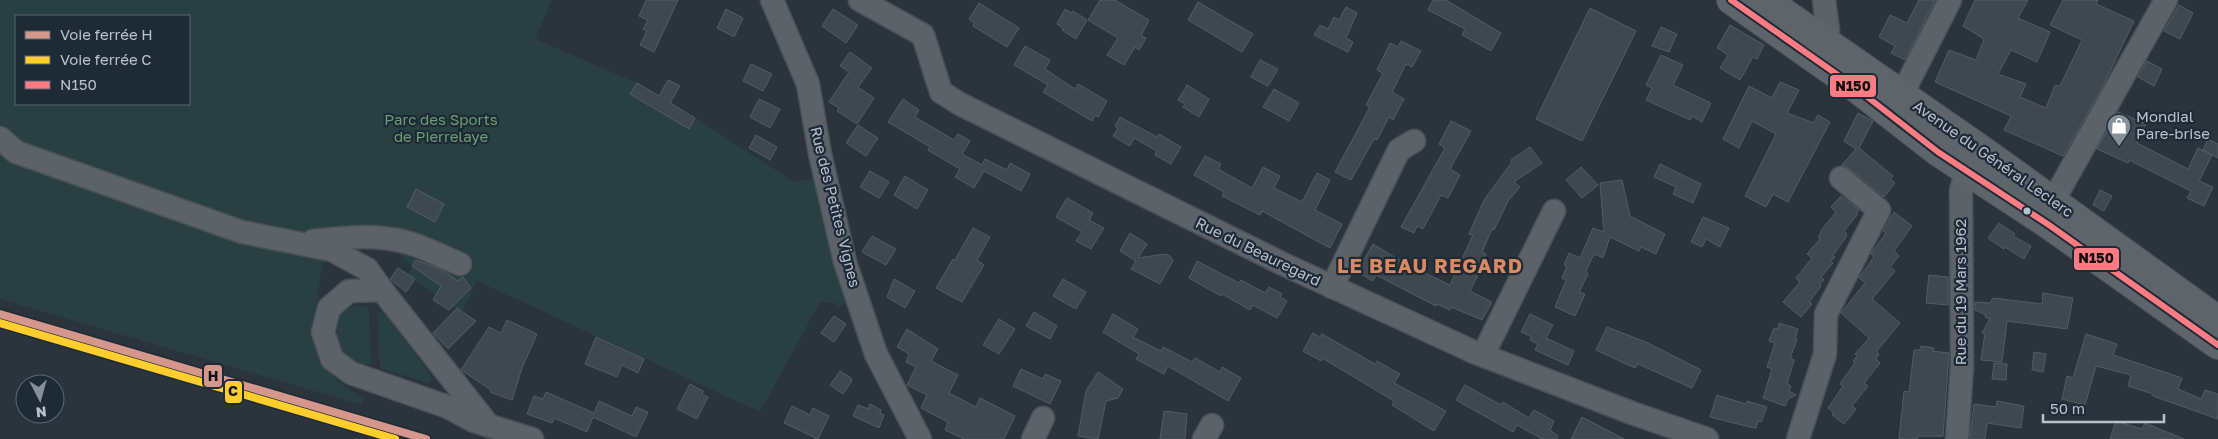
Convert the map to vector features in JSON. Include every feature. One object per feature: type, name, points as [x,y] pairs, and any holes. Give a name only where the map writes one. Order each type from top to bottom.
[{"type":"main road","name":"Avenue du Général Leclerc","points":[[1731,0],[1817,48],[1966,155],[2057,231],[2218,345]]},
{"type":"main road","name":"Avenue du Général Leclerc","points":[[1766,0],[1817,48]]},
{"type":"main road","name":"Avenue du Général Leclerc","points":[[1966,155],[2054,201],[2218,320]]},
{"type":"street","name":"Rue des Petites Vignes","points":[[772,0],[808,84],[820,154],[845,262],[873,346],[920,439]]},
{"type":"street","name":"Rue du Beauregard","points":[[860,0],[923,36],[941,92],[960,104],[1121,186],[1332,287],[1483,356],[1632,413],[1707,439]]},
{"type":"street","points":[[1817,48],[1828,30],[1824,0]]},
{"type":"street","points":[[1897,105],[1950,0]]},
{"type":"street","points":[[2054,201],[2166,0]]},
{"type":"street","points":[[0,138],[16,152],[242,232],[332,250],[366,268],[489,426]]},
{"type":"street","points":[[1332,287],[1398,150],[1414,141]]},
{"type":"street","name":"Rue du 19 Mars 1962","points":[[1957,439],[1962,367],[1961,184],[1966,155]]},
{"type":"street","points":[[1798,439],[1825,354],[1826,314],[1879,210],[1841,178]]},
{"type":"street","points":[[1483,356],[1554,211]]},
{"type":"street","points":[[292,243],[360,237],[392,239],[420,247],[460,264]]},
{"type":"street","points":[[332,250],[341,266],[349,291]]},
{"type":"street","points":[[382,290],[349,291],[328,308],[323,332],[332,359],[351,373],[448,407],[474,421],[532,439]]},
{"type":"street","points":[[1033,439],[1044,418]]},
{"type":"green space","name":"Parc des Sports de Pierrelaye","points":[[0,0],[552,0],[535,39],[637,83],[659,95],[668,80],[680,86],[671,102],[794,182],[814,178],[851,302],[838,307],[836,303],[820,302],[760,412],[477,281],[462,312],[408,275],[412,266],[390,246],[333,248],[325,259],[320,279],[313,330],[314,345],[329,372],[345,387],[363,398],[362,405],[0,299]]},
{"type":"green space","points":[[360,305],[368,307],[369,310],[371,364],[357,362],[346,356],[338,339],[337,326],[339,316],[346,310]]},
{"type":"green space","points":[[383,310],[431,375],[430,382],[424,382],[380,368],[377,314]]},
{"type":"building","points":[[646,0],[678,0],[654,52],[640,45],[647,31],[643,29],[648,20],[639,16]]},
{"type":"building","points":[[1100,0],[1115,0],[1149,20],[1141,36],[1146,38],[1139,50],[1135,47],[1124,65],[1107,55],[1118,38],[1088,20]]},
{"type":"building","points":[[1433,0],[1446,0],[1501,33],[1491,51],[1462,35],[1465,29],[1428,10]]},
{"type":"building","points":[[1919,0],[1935,0],[1905,60],[1891,53],[1895,46],[1879,37],[1890,15],[1907,23]]},
{"type":"building","points":[[1975,0],[2028,0],[2018,18],[2050,32],[2037,62],[2011,50],[1998,74],[2026,84],[2020,97],[2046,108],[2055,85],[2060,86],[2082,40],[2050,25],[2063,0],[2098,0],[2096,4],[2134,21],[2104,84],[2063,156],[2004,130],[2011,116],[1935,82],[1949,50],[1976,60],[1984,39],[1963,26]]},
{"type":"building","points":[[1198,2],[1253,34],[1242,52],[1188,20]]},
{"type":"building","points":[[979,3],[1019,28],[1007,47],[973,26],[974,23],[969,19]]},
{"type":"building","points":[[2179,5],[2193,13],[2180,39],[2164,31]]},
{"type":"building","points":[[1346,7],[1357,13],[1346,38],[1353,42],[1348,52],[1314,35],[1320,25],[1328,29],[1334,17],[1339,20]]},
{"type":"building","points":[[1590,8],[1636,31],[1582,141],[1536,119]]},
{"type":"building","points":[[726,9],[743,18],[734,37],[717,28]]},
{"type":"building","points":[[833,9],[858,25],[846,43],[822,26]]},
{"type":"building","points":[[1065,9],[1072,13],[1073,11],[1087,20],[1076,39],[1062,30],[1063,28],[1057,24]]},
{"type":"building","points":[[1730,25],[1764,45],[1757,59],[1753,57],[1740,80],[1720,68],[1728,55],[1717,48]]},
{"type":"building","points":[[1661,27],[1677,34],[1669,52],[1652,46]]},
{"type":"building","points":[[1401,41],[1421,51],[1412,67],[1406,64],[1392,92],[1404,99],[1393,120],[1389,117],[1377,140],[1374,139],[1351,180],[1335,172],[1370,107],[1366,105],[1383,73],[1377,70],[1390,43],[1398,47]]},
{"type":"building","points":[[1025,46],[1050,60],[1045,69],[1075,89],[1078,84],[1107,101],[1098,117],[1095,115],[1092,121],[1043,92],[1048,85],[1014,65]]},
{"type":"building","points":[[850,52],[872,68],[858,87],[874,98],[857,124],[837,111],[839,108],[829,102],[849,72],[840,66]]},
{"type":"building","points":[[1661,55],[1683,65],[1673,85],[1711,103],[1702,122],[1692,116],[1690,120],[1646,100],[1652,88],[1646,85]]},
{"type":"building","points":[[1260,60],[1278,69],[1268,86],[1251,77]]},
{"type":"building","points":[[2147,61],[2162,69],[2154,86],[2138,77]]},
{"type":"building","points":[[751,64],[772,74],[763,91],[743,81]]},
{"type":"building","points":[[668,80],[680,86],[670,103],[695,118],[689,129],[630,94],[637,83],[659,96]]},
{"type":"building","points":[[1780,82],[1799,90],[1787,113],[1814,123],[1818,115],[1830,122],[1788,202],[1773,194],[1766,207],[1745,196],[1776,134],[1752,121],[1739,148],[1723,139],[1749,86],[1772,98]]},
{"type":"building","points":[[1187,85],[1209,99],[1199,117],[1183,107],[1185,104],[1178,100]]},
{"type":"building","points":[[1274,89],[1299,103],[1289,121],[1263,107]]},
{"type":"building","points":[[759,99],[780,109],[770,128],[750,117]]},
{"type":"building","points":[[903,99],[919,110],[915,117],[954,140],[958,134],[970,141],[962,154],[982,165],[985,159],[1007,170],[1010,163],[1030,174],[1021,191],[984,171],[974,188],[955,177],[960,169],[928,150],[930,147],[888,122]]},
{"type":"building","points":[[2118,112],[2146,124],[2137,143],[2188,169],[2198,148],[2212,155],[2199,181],[2213,187],[2204,206],[2187,198],[2191,191],[2129,160],[2128,163],[2097,149]]},
{"type":"building","points":[[1858,113],[1873,121],[1859,148],[1893,176],[1890,179],[1895,183],[1884,197],[1849,168],[1842,165],[1856,149],[1844,141]]},
{"type":"building","points":[[1120,117],[1157,137],[1159,134],[1181,147],[1171,164],[1155,155],[1157,151],[1134,138],[1130,146],[1113,136],[1118,128],[1115,126]]},
{"type":"building","points":[[1451,121],[1471,131],[1450,169],[1460,175],[1448,198],[1441,195],[1423,229],[1417,226],[1414,233],[1401,227],[1445,148],[1439,144]]},
{"type":"building","points":[[858,125],[878,138],[866,156],[846,143]]},
{"type":"building","points":[[756,135],[777,147],[770,160],[749,148]]},
{"type":"building","points":[[2208,139],[2218,144],[2218,158],[2203,150]]},
{"type":"building","points":[[1530,147],[1542,163],[1514,182],[1520,187],[1508,201],[1494,230],[1492,229],[1482,252],[1486,254],[1480,267],[1482,267],[1470,291],[1492,302],[1482,320],[1451,307],[1450,310],[1437,304],[1436,306],[1376,275],[1373,281],[1357,272],[1373,244],[1406,264],[1450,285],[1473,235],[1469,234],[1484,200],[1512,162],[1511,160]]},
{"type":"building","points":[[1205,156],[1221,164],[1218,169],[1252,188],[1263,167],[1280,176],[1274,188],[1302,202],[1317,173],[1330,180],[1315,210],[1342,224],[1330,248],[1262,211],[1260,215],[1222,196],[1224,192],[1194,175]]},
{"type":"building","points":[[1660,164],[1701,184],[1693,203],[1673,194],[1676,187],[1654,177]]},
{"type":"building","points":[[1581,167],[1598,185],[1582,198],[1566,180]]},
{"type":"building","points":[[870,171],[889,182],[879,198],[860,187]]},
{"type":"building","points":[[905,176],[928,190],[917,209],[894,195]]},
{"type":"building","points":[[1622,180],[1630,216],[1665,234],[1656,254],[1641,247],[1639,251],[1610,237],[1603,258],[1594,254],[1586,271],[1588,274],[1579,292],[1585,294],[1575,316],[1555,307],[1566,280],[1562,278],[1567,266],[1564,265],[1569,253],[1580,258],[1593,228],[1604,232],[1600,183]]},
{"type":"building","points":[[416,189],[444,204],[435,222],[407,207]]},
{"type":"building","points":[[2100,190],[2112,196],[2104,211],[2093,205]]},
{"type":"building","points":[[1841,196],[1859,210],[1844,231],[1847,234],[1833,255],[1835,257],[1831,261],[1833,263],[1821,277],[1824,280],[1809,302],[1812,304],[1801,317],[1783,302],[1800,282],[1796,278],[1812,258],[1807,254],[1820,239],[1818,237],[1820,232],[1836,212],[1831,207]]},
{"type":"building","points":[[1067,198],[1093,213],[1089,220],[1104,228],[1091,249],[1076,241],[1082,232],[1056,217]]},
{"type":"building","points":[[1894,212],[1912,226],[1894,251],[1899,256],[1890,267],[1895,271],[1872,299],[1900,323],[1876,352],[1879,354],[1876,359],[1880,363],[1864,383],[1868,386],[1852,406],[1856,409],[1844,424],[1832,415],[1834,413],[1828,408],[1843,386],[1840,384],[1855,363],[1853,361],[1857,356],[1855,354],[1869,338],[1841,313],[1865,283],[1859,278],[1874,257],[1871,254],[1886,233],[1883,231]]},
{"type":"building","points":[[1703,217],[1729,228],[1720,247],[1706,239],[1702,247],[1691,242]]},
{"type":"building","points":[[1999,223],[2015,234],[2013,236],[2031,246],[2024,259],[1988,238]]},
{"type":"building","points":[[973,228],[990,237],[977,260],[984,265],[962,302],[936,288]]},
{"type":"building","points":[[1130,233],[1147,244],[1138,258],[1165,254],[1170,256],[1173,261],[1160,284],[1131,269],[1136,261],[1120,251]]},
{"type":"building","points":[[872,236],[896,249],[886,265],[862,252]]},
{"type":"building","points":[[416,260],[440,269],[458,281],[463,277],[471,288],[449,310],[433,300],[441,286],[412,266]]},
{"type":"building","points":[[1197,261],[1239,283],[1241,280],[1265,293],[1269,287],[1282,294],[1280,297],[1287,301],[1277,318],[1253,305],[1250,310],[1189,278]]},
{"type":"building","points":[[398,268],[415,279],[406,292],[390,279]]},
{"type":"building","points":[[1929,275],[1948,277],[1948,305],[1926,303]]},
{"type":"building","points":[[894,279],[915,291],[905,308],[887,297]]},
{"type":"building","points":[[1063,279],[1086,292],[1076,309],[1053,296]]},
{"type":"building","points":[[2043,293],[2073,298],[2067,329],[2007,321],[2002,362],[1981,360],[1985,333],[1982,333],[1990,319],[1975,310],[1975,302],[1990,303],[1993,298],[2042,304]]},
{"type":"building","points":[[457,308],[476,321],[448,349],[433,333]]},
{"type":"building","points":[[1034,312],[1057,326],[1050,339],[1026,326]]},
{"type":"building","points":[[1113,314],[1138,329],[1133,337],[1161,351],[1163,347],[1192,362],[1195,358],[1220,372],[1222,367],[1241,378],[1228,401],[1168,366],[1164,374],[1136,359],[1139,354],[1103,332]]},
{"type":"building","points":[[1530,314],[1553,325],[1546,338],[1574,351],[1568,365],[1535,350],[1538,344],[1530,340],[1532,337],[1521,332]]},
{"type":"building","points":[[834,316],[846,324],[834,342],[821,333]]},
{"type":"building","points":[[999,319],[1015,329],[999,354],[983,345]]},
{"type":"building","points":[[507,320],[537,334],[522,368],[512,400],[490,392],[491,390],[461,370],[489,327],[501,333]]},
{"type":"building","points":[[1779,323],[1798,329],[1795,339],[1797,340],[1790,358],[1794,360],[1787,384],[1791,386],[1789,391],[1796,395],[1788,399],[1785,406],[1763,398],[1772,369],[1767,367],[1775,343],[1769,341],[1774,328],[1778,329]]},
{"type":"building","points":[[1607,327],[1648,343],[1701,370],[1692,388],[1638,364],[1635,368],[1596,350]]},
{"type":"building","points":[[907,329],[938,349],[931,361],[958,375],[949,393],[976,407],[980,398],[1015,416],[1004,439],[964,439],[945,430],[948,422],[921,408],[927,395],[907,385],[916,367],[906,362],[909,354],[897,347]]},
{"type":"building","points":[[1313,333],[1320,337],[1322,334],[1375,364],[1377,361],[1400,374],[1394,383],[1446,411],[1434,431],[1392,405],[1394,401],[1322,358],[1321,361],[1303,351]]},
{"type":"building","points":[[2086,334],[2117,344],[2113,355],[2182,378],[2178,389],[2201,399],[2205,390],[2218,394],[2218,419],[2128,386],[2131,375],[2096,366],[2085,405],[2062,399],[2067,376],[2073,378]]},
{"type":"building","points":[[596,337],[644,359],[638,373],[622,365],[617,377],[585,364]]},
{"type":"building","points":[[1921,346],[1934,348],[1933,351],[1949,353],[1943,436],[1918,436],[1917,439],[1899,439],[1904,391],[1909,392],[1914,350],[1920,350]]},
{"type":"building","points":[[2034,352],[2046,354],[2043,372],[2032,370]]},
{"type":"building","points":[[1994,363],[2007,364],[2006,380],[1992,379]]},
{"type":"building","points":[[1021,369],[1043,379],[1045,374],[1061,381],[1050,404],[1013,386]]},
{"type":"building","points":[[840,371],[851,378],[852,381],[843,394],[830,385]]},
{"type":"building","points":[[1098,372],[1123,389],[1118,398],[1106,401],[1098,439],[1078,436],[1086,391]]},
{"type":"building","points":[[690,384],[703,391],[702,394],[708,397],[697,419],[677,409]]},
{"type":"building","points":[[1465,385],[1501,405],[1503,402],[1529,418],[1534,410],[1554,421],[1550,430],[1558,436],[1557,439],[1542,439],[1517,425],[1513,432],[1456,400]]},
{"type":"building","points":[[546,392],[594,413],[599,401],[632,416],[636,407],[648,412],[636,437],[593,417],[587,432],[554,418],[552,423],[527,414],[534,396],[543,399]]},
{"type":"building","points":[[1717,395],[1746,404],[1747,401],[1767,407],[1761,422],[1758,421],[1756,428],[1710,417]]},
{"type":"building","points":[[1997,401],[2024,406],[2021,428],[1987,423],[1985,439],[1970,439],[1974,404],[1996,407]]},
{"type":"building","points":[[870,404],[881,410],[880,413],[884,415],[879,428],[853,416],[858,405],[868,409]]},
{"type":"building","points":[[792,406],[810,415],[813,408],[829,416],[818,439],[784,423]]},
{"type":"building","points":[[1164,411],[1187,414],[1185,439],[1160,439]]},
{"type":"building","points":[[1582,417],[1624,439],[1571,439]]},
{"type":"building","points":[[2116,421],[2142,429],[2145,423],[2184,439],[2110,439]]},
{"type":"rail line","name":"H","points":[[0,314],[426,439]]},
{"type":"rail line","name":"C","points":[[0,323],[395,439]]},
{"type":"transit line","name":"N150","points":[[1731,0],[1852,85],[1938,152],[2049,225],[2218,345]]},
{"type":"place","name":"Mondial Pare-brise","points":[[2119,147]]},
{"type":"district","name":"LE BEAU REGARD","points":[[1430,266]]}]
